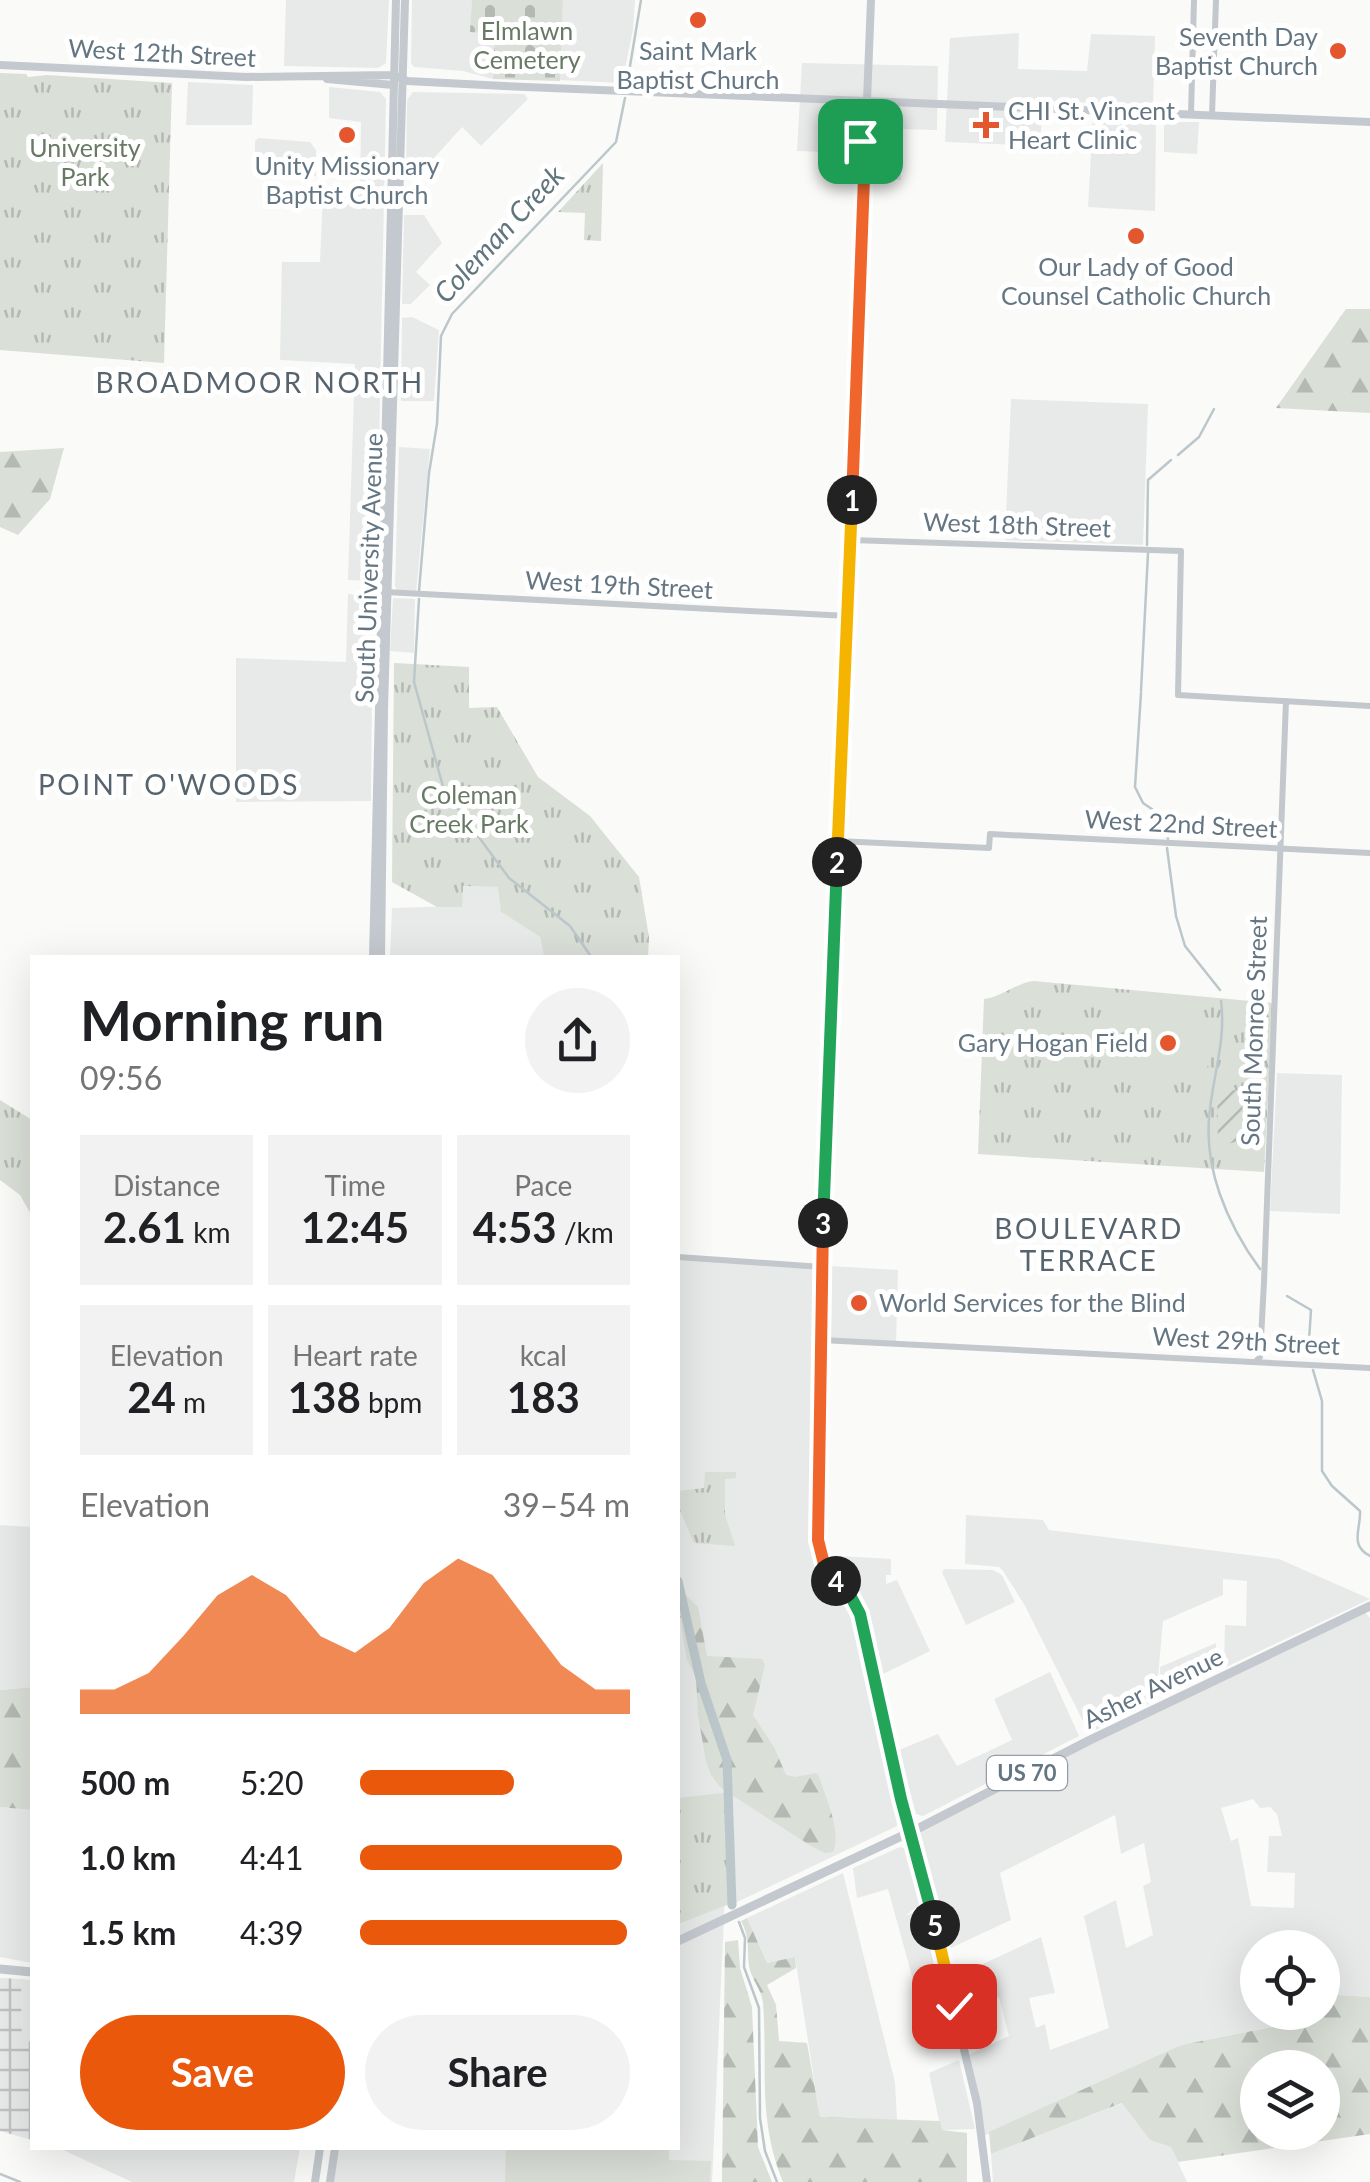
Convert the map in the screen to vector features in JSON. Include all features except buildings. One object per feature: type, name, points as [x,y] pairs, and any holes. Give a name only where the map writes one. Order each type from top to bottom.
[{"type":"main road","name":"South University Avenue","points":[[377,955],[396,0]]},
{"type":"main road","name":"South University Avenue","points":[[384,592],[406,0]]},
{"type":"main road","points":[[866,101],[871,0]]},
{"type":"main road","name":"West 12th Street","points":[[0,65],[323,77],[392,86]]},
{"type":"main road","name":"West 12th Street","points":[[323,77],[339,73],[393,75],[402,80],[1370,122]]},
{"type":"main road","points":[[392,86],[402,80]]},
{"type":"main road","name":"Asher Avenue","points":[[680,1938],[911,1832],[1370,1606]]},
{"type":"main road","points":[[911,1832],[960,2030],[987,2182]]},
{"type":"main road","points":[[0,1970],[30,1972]]},
{"type":"main road","points":[[315,2182],[320,2150]]},
{"type":"main road","points":[[330,2182],[335,2150]]},
{"type":"street","points":[[1191,114],[1194,0]]},
{"type":"street","points":[[1212,115],[1216,0]]},
{"type":"street","points":[[866,101],[871,113],[870,171],[864,178],[837,841],[822,1267],[818,1546],[824,1564],[860,1614],[911,1832]]},
{"type":"street","name":"West 18th Street","points":[[851,540],[1182,551],[1178,695],[1286,700]]},
{"type":"street","name":"West 19th Street","points":[[384,592],[848,616]]},
{"type":"street","points":[[1286,700],[1370,706]]},
{"type":"street","name":"South Monroe Street","points":[[1256,1361],[1260,1357],[1264,1289],[1286,700]]},
{"type":"street","name":"West 22nd Street","points":[[837,841],[989,848],[990,834],[1370,853]]},
{"type":"street","points":[[680,1257],[822,1267]]},
{"type":"street","name":"West 29th Street","points":[[821,1340],[1370,1368]]},
{"type":"shaded area","points":[[286,0],[389,0],[386,63],[378,68],[284,66]]},
{"type":"shaded area","points":[[412,0],[472,0],[471,32],[495,33],[493,79],[463,71],[414,67]]},
{"type":"shaded area","points":[[563,0],[635,0],[622,83],[560,80]]},
{"type":"shaded area","points":[[1019,33],[1018,69],[1087,71],[1091,34],[1155,36],[1153,105],[1043,101],[1040,146],[945,142],[950,38]]},
{"type":"shaded area","points":[[802,63],[938,66],[937,130],[901,129],[901,180],[854,173],[854,153],[797,151]]},
{"type":"shaded area","points":[[188,82],[253,85],[252,125],[186,125]]},
{"type":"shaded area","points":[[329,87],[380,92],[386,99],[378,497],[372,581],[348,580],[355,364],[280,360],[282,262],[320,262],[323,194],[360,195],[361,122],[329,118]]},
{"type":"shaded area","points":[[413,92],[524,94],[528,99],[481,146],[462,127],[424,169],[406,169],[407,100]]},
{"type":"shaded area","points":[[1093,119],[1156,120],[1155,211],[1088,207]]},
{"type":"shaded area","points":[[1164,122],[1199,122],[1197,154],[1164,152]]},
{"type":"shaded area","points":[[258,138],[310,142],[316,150],[316,176],[255,174]]},
{"type":"shaded area","points":[[404,215],[424,215],[442,243],[416,272],[430,285],[411,304],[402,304]]},
{"type":"shaded area","points":[[412,317],[439,330],[434,401],[401,401],[402,318]]},
{"type":"shaded area","points":[[1011,399],[1148,404],[1143,545],[1005,540]]},
{"type":"shaded area","points":[[399,447],[430,449],[416,593],[398,592],[395,586]]},
{"type":"shaded area","points":[[348,594],[373,597],[371,801],[236,802],[236,658],[346,662]]},
{"type":"shaded area","points":[[393,598],[415,599],[414,653],[390,651]]},
{"type":"shaded area","points":[[462,886],[499,887],[501,912],[540,937],[544,955],[390,955],[392,908],[461,906]]},
{"type":"shaded area","points":[[1277,1073],[1342,1075],[1340,1214],[1270,1211]]},
{"type":"shaded area","points":[[680,1257],[898,1270],[896,1343],[821,1340],[817,1554],[856,1620],[886,1756],[892,1754],[897,1826],[735,1903],[733,1806],[729,1807],[712,2182],[329,2182],[334,2150],[680,2150]]},
{"type":"shaded area","points":[[966,1515],[1043,1520],[1049,1530],[1279,1559],[1370,1599],[1224,1668],[1225,1625],[1246,1626],[1247,1581],[1223,1579],[1223,1595],[1163,1621],[1156,1700],[1089,1733],[1024,1604],[1003,1571],[999,1567],[965,1564]]},
{"type":"shaded area","points":[[0,1525],[30,1527],[30,1687],[0,1690]]},
{"type":"shaded area","points":[[821,1555],[891,1559],[891,1575],[886,1575],[886,1584],[897,1580],[930,1651],[875,1678],[859,1614]]},
{"type":"shaded area","points":[[993,1570],[1002,1575],[1015,1602],[966,1625],[942,1572]]},
{"type":"shaded area","points":[[1362,1609],[1370,1618],[1370,1997],[1340,1995],[1340,1930],[1240,1930],[1240,2030],[1257,2030],[1181,2045],[982,2137],[966,2056],[1009,2036],[999,1997],[954,2006],[948,1980],[917,1994],[888,1889],[857,1898],[853,1868],[900,1847],[907,1849],[922,1903],[905,1916],[930,1905],[911,1832]],"holes":[[[1253,1799],[1260,1808],[1270,1807],[1277,1814],[1282,1836],[1269,1836],[1267,1872],[1295,1873],[1294,1908],[1251,1906],[1238,1838],[1231,1841],[1221,1808]],[[1115,1815],[1121,1854],[1144,1843],[1151,1882],[1143,1886],[1153,1935],[1126,1948],[1116,1900],[1084,1916],[1109,2028],[1050,2050],[1045,2024],[1036,2028],[1029,1998],[1055,1993],[1041,1937],[948,1980],[942,1952],[1011,1920],[1000,1873]]]},
{"type":"shaded area","points":[[1216,1643],[1215,1673],[1161,1696],[1160,1667]]},
{"type":"shaded area","points":[[1050,1672],[1079,1736],[923,1816],[916,1814],[899,1750],[938,1734],[957,1766],[1012,1740],[994,1699]]},
{"type":"shaded area","points":[[0,1807],[30,1810],[30,1963],[0,1957]]},
{"type":"shaded area","points":[[843,1873],[895,2082],[897,2120],[820,2118],[795,1957],[767,1963],[747,1918]]},
{"type":"shaded area","points":[[0,1978],[21,1979],[22,2040],[30,2042],[30,2139],[0,2131]]},
{"type":"shaded area","points":[[21,1979],[30,1980],[30,2042],[22,2041]]},
{"type":"shaded area","points":[[959,2060],[975,2129],[941,2130],[929,2073]]},
{"type":"shaded area","points":[[1123,2103],[1150,2140],[1171,2147],[1187,2182],[993,2182],[991,2154]]},
{"type":"shaded area","points":[[63,2150],[300,2150],[294,2182],[132,2182]]},
{"type":"green space","name":"Elmlawn Cemetery","points":[[472,0],[563,0],[560,81],[493,79],[495,34],[470,32]]},
{"type":"green space","name":"University Park","points":[[0,73],[172,83],[164,363],[0,350]]},
{"type":"green space","points":[[603,163],[601,241],[584,240],[585,213],[558,212]]},
{"type":"green space","points":[[1346,309],[1370,309],[1370,413],[1276,408]]},
{"type":"green space","points":[[64,448],[50,499],[18,535],[0,527],[0,452]]},
{"type":"green space","name":"Coleman Creek Park","points":[[394,663],[469,667],[469,708],[497,707],[538,777],[590,816],[639,877],[648,955],[544,955],[540,937],[501,912],[498,887],[463,886],[462,907],[437,907],[392,882]]},
{"type":"green space","points":[[1034,981],[1273,1003],[1264,1172],[978,1154],[984,999]]},
{"type":"green space","name":"Gary Hogan Field","points":[[1168,1002],[1198,1016],[1209,1051],[1208,1065],[1201,1075],[1141,1088],[1128,1084],[1122,1077],[1136,1003]]},
{"type":"green space","points":[[1217,1088],[1256,1093],[1254,1136],[1218,1147]]},
{"type":"green space","points":[[0,1100],[30,1119],[30,1212],[20,1195],[0,1180]]},
{"type":"green space","points":[[705,1472],[736,1472],[736,1478],[725,1479],[725,1515],[735,1546],[694,1543],[680,1511],[680,1491],[704,1488]]},
{"type":"green space","points":[[680,1589],[698,1607],[707,1656],[762,1659],[765,1665],[753,1715],[786,1775],[819,1776],[834,1824],[833,1852],[825,1853],[811,1846],[721,1788],[711,1775],[698,1715],[696,1677],[687,1660]]},
{"type":"green space","points":[[30,1687],[30,1810],[0,1807],[0,1690]]},
{"type":"green space","points":[[732,1792],[735,1902],[680,1923],[680,1798]]},
{"type":"green space","points":[[747,1918],[767,1963],[795,1957],[796,1968],[767,1985],[776,2005],[779,2041],[807,2043],[820,2117],[940,2121],[942,2130],[967,2133],[967,2182],[783,2182],[767,2115],[763,2003],[749,1966],[741,1921]]},
{"type":"green space","points":[[738,1940],[740,1968],[752,2007],[758,2147],[772,2182],[722,2182],[725,1942]]},
{"type":"green space","points":[[1340,1995],[1370,1997],[1370,2134],[1340,2138],[1340,2050],[1240,2050],[1240,2150],[1260,2150],[1178,2162],[1171,2147],[1150,2140],[1122,2103],[991,2154],[989,2132],[1181,2045],[1257,2030],[1340,2030]]},
{"type":"green space","points":[[506,2150],[669,2150],[669,2160],[711,2161],[710,2182],[505,2182]]},
{"type":"waterway","name":"Coleman Creek","points":[[627,84],[641,0]]},
{"type":"waterway","name":"Coleman Creek","points":[[419,591],[437,424],[441,336],[452,314],[616,142],[625,98]]},
{"type":"waterway","points":[[1178,455],[1199,437],[1214,409]]},
{"type":"waterway","points":[[1147,545],[1148,480],[1171,460]]},
{"type":"waterway","points":[[1141,691],[1148,553]]},
{"type":"waterway","name":"Coleman Creek","points":[[419,599],[414,682],[444,790],[509,878],[570,926],[590,955]]},
{"type":"waterway","points":[[1141,693],[1135,787],[1143,803],[1165,818],[1168,839]]},
{"type":"waterway","points":[[1167,848],[1176,916],[1185,946],[1220,990]]},
{"type":"waterway","points":[[1221,1001],[1222,1028],[1208,1130],[1210,1152],[1228,1214],[1260,1269]]},
{"type":"waterway","points":[[1287,1296],[1311,1310],[1308,1356]]},
{"type":"waterway","points":[[1313,1370],[1322,1401],[1322,1471],[1332,1486],[1360,1511],[1358,1542],[1370,1556]]},
{"type":"waterway","name":"Coleman Creek","points":[[680,1590],[701,1683],[727,1760],[732,1905]]},
{"type":"waterway","name":"Coleman Creek","points":[[739,1922],[745,1938],[744,1967],[759,2008],[760,2118],[765,2151],[777,2182]]},
{"type":"waterway","points":[[0,2174],[20,2182]]},
{"type":"place","name":"Saint Mark Baptist Church","points":[[698,20]]},
{"type":"place","name":"Seventh Day Baptist Church","points":[[1338,51]]},
{"type":"place","name":"CHI St. Vincent Heart Clinic","points":[[986,125]]},
{"type":"place","name":"Unity Missionary Baptist Church","points":[[347,135]]},
{"type":"place","name":"Our Lady of Good Counsel Catholic Church","points":[[1136,236]]},
{"type":"place","name":"Gary Hogan Field","points":[[1168,1043]]},
{"type":"place","name":"World Services for the Blind","points":[[859,1303]]},
{"type":"district","name":"BROADMOOR NORTH","points":[[260,383]]},
{"type":"district","name":"POINT O'WOODS","points":[[169,785]]},
{"type":"district","name":"BOULEVARD TERRACE","points":[[1089,1245]]},
{"type":"route","points":[[860,141],[859,171],[864,178],[826,1142],[818,1540],[824,1564],[860,1614],[901,1799],[954,2006]]}]
